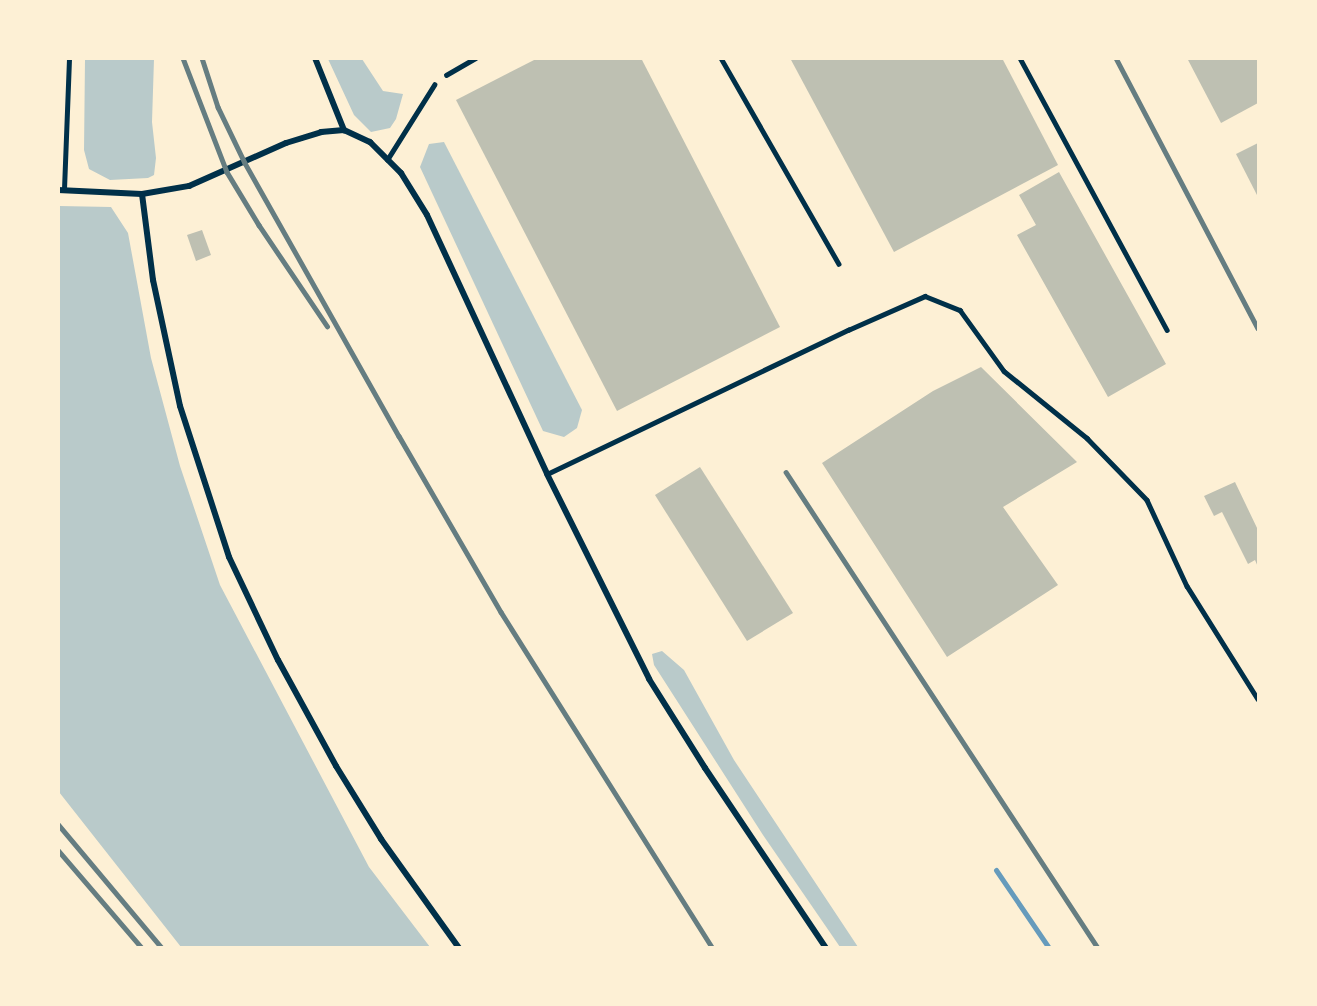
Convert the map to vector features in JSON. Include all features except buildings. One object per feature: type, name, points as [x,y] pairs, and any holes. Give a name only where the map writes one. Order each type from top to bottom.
[{"type":"street","points":[[315,58],[344,130]]},
{"type":"street","points":[[61,190],[142,194],[189,186],[286,144],[321,132],[344,130],[370,142],[401,173],[427,215],[547,474],[649,679],[705,768],[826,948]]},
{"type":"street","points":[[142,194],[153,280],[180,406],[229,557],[278,660],[336,766],[381,839],[459,948]]},
{"type":"lane","points":[[61,190],[69,58]]},
{"type":"lane","points":[[446,75],[475,58]]},
{"type":"lane","points":[[721,58],[839,264]]},
{"type":"lane","points":[[1020,58],[1167,330]]},
{"type":"lane","points":[[387,160],[434,85]]},
{"type":"lane","points":[[547,474],[848,330],[925,296],[960,310],[1004,371],[1087,438],[1147,500],[1187,586],[1258,699]]},
{"type":"shaded area","points":[[85,59],[154,59],[152,122],[156,158],[154,175],[148,178],[110,180],[89,169],[84,150]]},
{"type":"shaded area","points":[[328,59],[362,59],[383,91],[403,94],[396,119],[390,128],[371,132],[354,115]]},
{"type":"shaded area","points":[[444,142],[582,410],[577,428],[564,437],[543,431],[420,167],[429,144]]},
{"type":"shaded area","points":[[59,206],[111,207],[128,233],[151,358],[180,466],[220,585],[369,867],[430,947],[181,947],[59,792]]},
{"type":"shaded area","points":[[662,651],[684,670],[734,760],[858,947],[840,947],[763,835],[654,665],[652,654]]},
{"type":"waterway","points":[[996,870],[1049,948]]},
{"type":"railway","points":[[183,58],[227,172],[259,225],[327,326]]},
{"type":"railway","points":[[202,58],[218,107],[245,163],[399,436],[501,612],[713,948]]},
{"type":"railway","points":[[1116,58],[1258,328]]},
{"type":"railway","points":[[786,472],[1098,948]]},
{"type":"railway","points":[[58,824],[162,948]]},
{"type":"railway","points":[[58,850],[142,948]]}]
